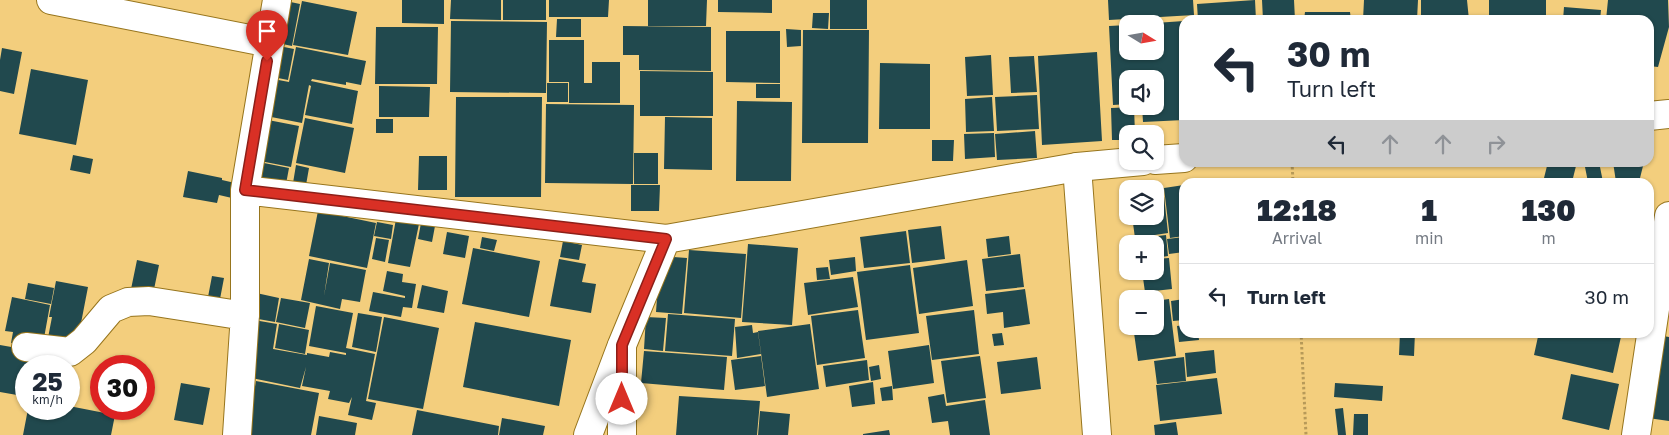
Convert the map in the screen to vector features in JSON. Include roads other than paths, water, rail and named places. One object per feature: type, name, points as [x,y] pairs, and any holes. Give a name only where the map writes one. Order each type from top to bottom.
[{"type":"street","points":[[50,0],[270,42]]},
{"type":"street","points":[[237,435],[244,316],[245,190],[277,0]]},
{"type":"street","points":[[1654,116],[1669,114]]},
{"type":"street","points":[[1164,159],[1179,158]]},
{"type":"street","points":[[245,190],[666,239],[1077,167],[1119,163]]},
{"type":"street","points":[[1077,167],[1098,435]]},
{"type":"street","points":[[1654,316],[1669,216]]},
{"type":"street","points":[[588,435],[622,345],[666,239]]},
{"type":"street","points":[[26,347],[70,352],[84,341],[111,309],[128,302],[149,301],[244,316]]},
{"type":"street","points":[[1636,435],[1651,338]]},
{"type":"street","points":[[622,345],[622,435]]}]
